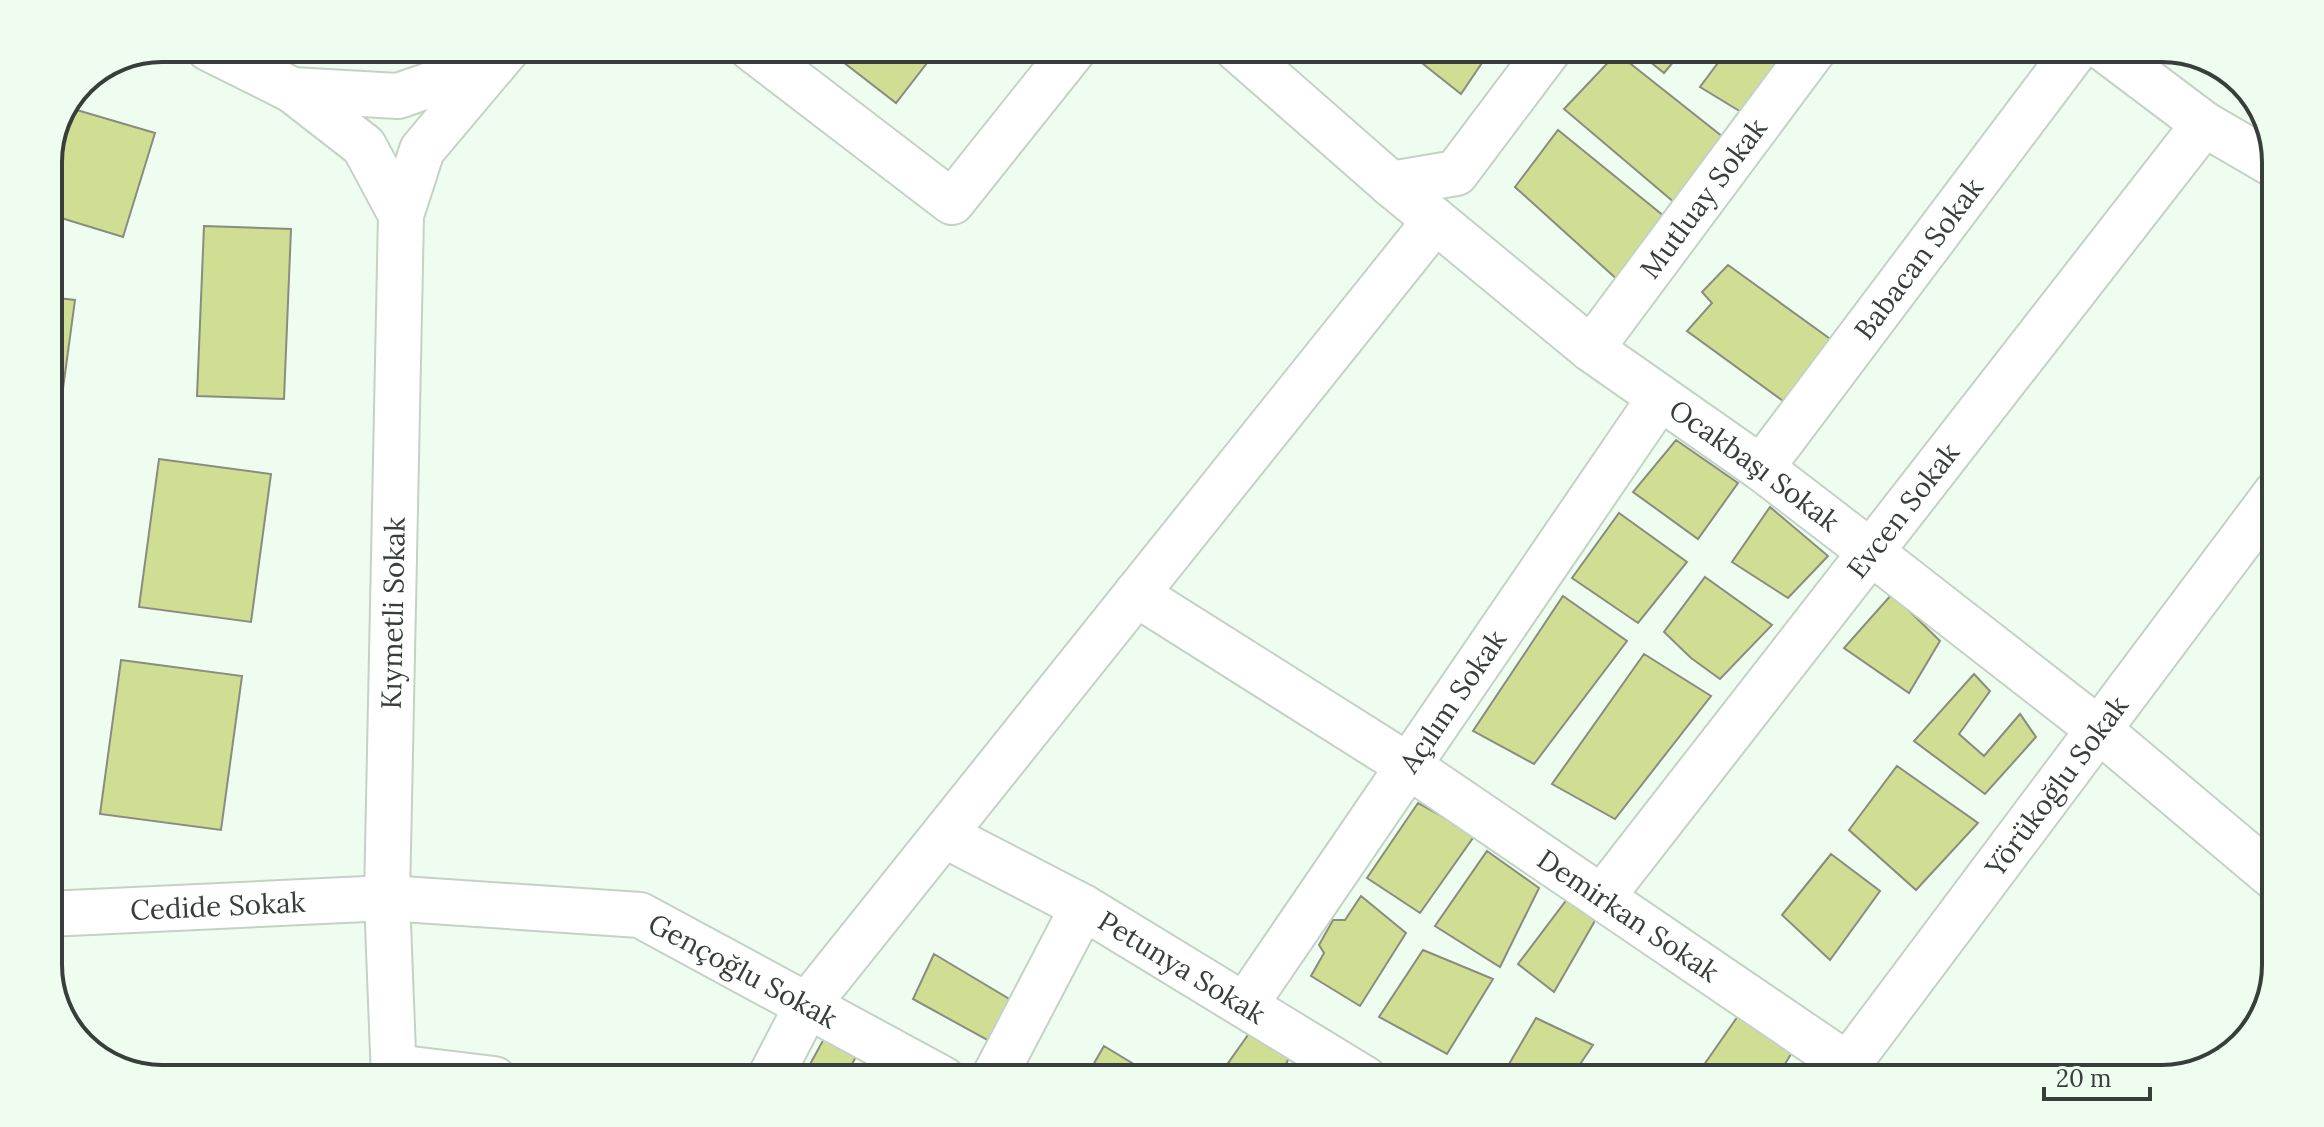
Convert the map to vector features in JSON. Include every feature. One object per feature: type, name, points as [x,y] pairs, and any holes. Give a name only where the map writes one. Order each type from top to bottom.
[{"type":"street","points":[[236,62],[292,90],[364,146],[401,215]]},
{"type":"street","points":[[292,90],[398,96],[484,62]]},
{"type":"street","name":"Kıymetli Sokak","points":[[394,1065],[387,898],[401,215],[422,150],[496,62]]},
{"type":"street","points":[[769,62],[952,202],[1064,62]]},
{"type":"street","name":"Ocakbaşı Sokak","points":[[1252,62],[1391,184],[1591,349],[1761,468],[1872,553],[2098,729],[2262,867]]},
{"type":"street","points":[[1391,184],[1456,173],[1539,62]]},
{"type":"street","name":"Mutluay Sokak","points":[[1591,349],[1805,62]]},
{"type":"street","name":"Babacan Sokak","points":[[1761,468],[2066,62]]},
{"type":"street","points":[[2122,62],[2204,124],[2262,158]]},
{"type":"street","name":"Evcen Sokak","points":[[1602,897],[2204,124]]},
{"type":"street","points":[[776,1065],[808,1004],[1435,221]]},
{"type":"street","name":"Açılım Sokak","points":[[1245,1005],[1659,399]]},
{"type":"street","name":"Yörükoğlu Sokak","points":[[1847,1065],[2262,512]]},
{"type":"street","name":"Demirkan Sokak","points":[[1136,594],[1407,765],[1602,897],[1832,1065]]},
{"type":"street","points":[[944,835],[1083,907]]},
{"type":"street","name":"Cedide Sokak","points":[[62,913],[387,898]]},
{"type":"street","name":"Gençoğlu Sokak","points":[[387,898],[640,915],[918,1065]]},
{"type":"street","name":"Petunya Sokak","points":[[1000,1065],[1083,907],[1342,1065]]},
{"type":"building","points":[[843,62],[927,63],[896,103]]},
{"type":"building","points":[[1421,62],[1483,62],[1461,94]]},
{"type":"building","points":[[1608,62],[1628,62],[1728,141],[1682,209],[1564,109]]},
{"type":"building","points":[[1650,62],[1673,62],[1664,73]]},
{"type":"building","points":[[1719,62],[1791,62],[1751,118],[1700,87]]},
{"type":"building","points":[[77,110],[155,133],[123,237],[62,218],[62,156],[70,124]]},
{"type":"building","points":[[1558,130],[1665,217],[1620,282],[1515,187]]},
{"type":"building","points":[[204,226],[291,229],[284,399],[197,396]]},
{"type":"building","points":[[1728,265],[1840,346],[1809,369],[1783,401],[1687,331],[1712,303],[1702,292]]},
{"type":"building","points":[[62,299],[75,300],[62,396]]},
{"type":"building","points":[[1676,440],[1738,483],[1698,539],[1633,492]]},
{"type":"building","points":[[159,459],[271,474],[251,622],[139,607]]},
{"type":"building","points":[[1770,507],[1828,556],[1788,598],[1732,562]]},
{"type":"building","points":[[1619,513],[1687,562],[1638,623],[1572,578]]},
{"type":"building","points":[[1705,577],[1772,625],[1720,679],[1691,658],[1664,632]]},
{"type":"building","points":[[1892,594],[1940,641],[1909,693],[1844,648]]},
{"type":"building","points":[[1563,596],[1627,641],[1534,764],[1473,731]]},
{"type":"building","points":[[1644,654],[1711,696],[1615,819],[1552,784]]},
{"type":"building","points":[[121,660],[242,676],[221,830],[100,814]]},
{"type":"building","points":[[1974,674],[1990,691],[1959,734],[1984,756],[2020,714],[2036,737],[1985,794],[1914,741]]},
{"type":"building","points":[[1897,766],[1978,823],[1916,890],[1849,830]]},
{"type":"building","points":[[1418,803],[1475,835],[1420,913],[1367,878]]},
{"type":"building","points":[[1487,851],[1539,888],[1500,967],[1435,926]]},
{"type":"building","points":[[1831,854],[1880,891],[1830,960],[1782,915]]},
{"type":"building","points":[[1361,896],[1406,933],[1360,1006],[1311,976],[1324,953],[1319,945],[1333,920],[1345,920]]},
{"type":"building","points":[[1568,898],[1596,919],[1554,992],[1518,964]]},
{"type":"building","points":[[1423,950],[1493,979],[1447,1054],[1379,1017]]},
{"type":"building","points":[[934,954],[1021,1006],[1000,1047],[913,999]]},
{"type":"building","points":[[1738,1016],[1794,1049],[1784,1065],[1704,1065]]},
{"type":"building","points":[[1536,1018],[1593,1045],[1579,1065],[1508,1065]]},
{"type":"building","points":[[832,1024],[865,1040],[852,1065],[810,1065]]},
{"type":"building","points":[[1255,1025],[1296,1043],[1286,1065],[1227,1065]]},
{"type":"building","points":[[1104,1046],[1135,1065],[1093,1065]]}]
